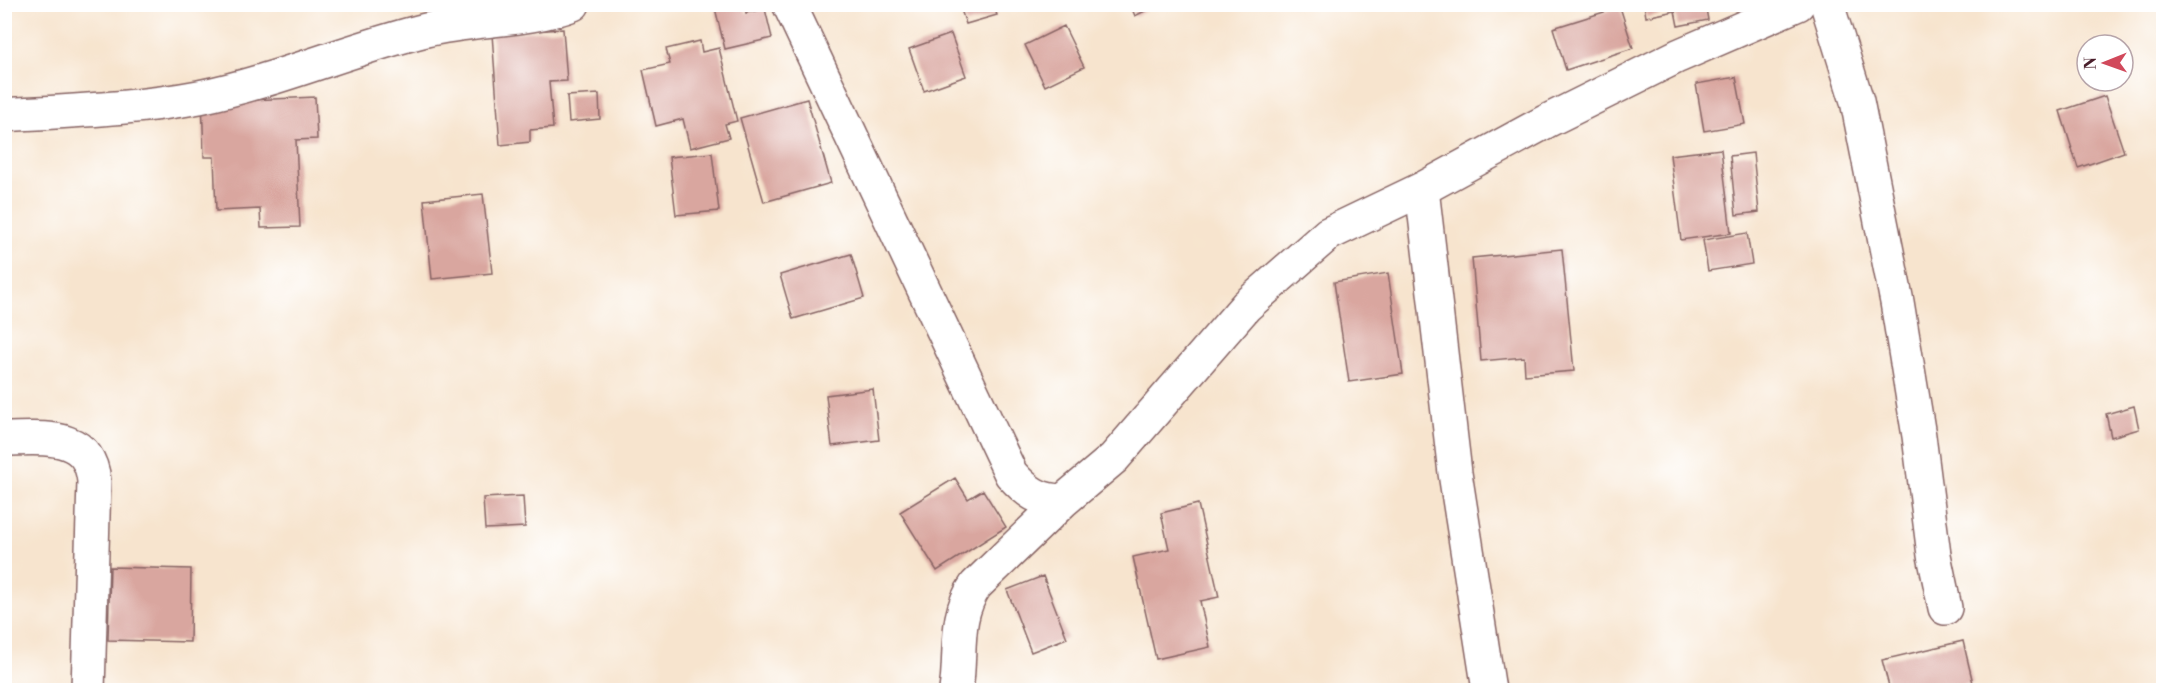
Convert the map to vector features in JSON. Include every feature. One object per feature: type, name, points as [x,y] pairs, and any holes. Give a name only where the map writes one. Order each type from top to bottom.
[{"type":"street","points":[[4,115],[159,104],[293,73],[425,30],[538,15],[573,4]]},
{"type":"street","points":[[789,4],[1011,474],[1031,494],[1045,501],[1063,501]]},
{"type":"street","points":[[956,690],[959,630],[968,597],[984,577],[1063,501],[1114,458],[1246,306],[1310,248],[1328,234],[1422,189],[1547,121],[1678,56],[1798,4]]},
{"type":"street","points":[[1827,4],[1857,101],[1897,302],[1914,402],[1934,555],[1945,608]]},
{"type":"street","points":[[1422,189],[1455,473],[1489,690]]},
{"type":"street","points":[[4,439],[61,440],[86,455],[92,467],[94,481],[88,690]]},
{"type":"building","points":[[714,4],[744,4],[746,13],[765,9],[772,38],[725,49]]},
{"type":"building","points":[[959,4],[993,4],[997,15],[966,24]]},
{"type":"building","points":[[1130,4],[1159,4],[1135,16]]},
{"type":"building","points":[[1644,4],[1725,4],[1725,6],[1706,9],[1708,20],[1678,26],[1675,11],[1646,17]]},
{"type":"building","points":[[1620,7],[1633,48],[1566,70],[1553,28]]},
{"type":"building","points":[[1064,26],[1084,67],[1045,86],[1025,45]]},
{"type":"building","points":[[563,29],[567,81],[549,82],[553,128],[530,130],[530,142],[500,145],[492,34]]},
{"type":"building","points":[[951,34],[966,76],[924,91],[909,49]]},
{"type":"building","points":[[700,41],[702,52],[719,48],[737,121],[725,124],[729,138],[690,148],[683,119],[656,126],[643,70],[670,64],[666,49]]},
{"type":"building","points":[[1736,77],[1745,124],[1704,131],[1696,84]]},
{"type":"building","points":[[599,94],[600,119],[569,122],[567,96]]},
{"type":"building","points":[[2105,96],[2124,152],[2078,168],[2060,111]]},
{"type":"building","points":[[315,97],[317,139],[296,140],[300,227],[261,228],[260,209],[216,211],[214,157],[204,157],[202,98],[252,100]]},
{"type":"building","points":[[807,99],[831,183],[764,202],[740,118]]},
{"type":"building","points":[[1721,149],[1731,233],[1681,240],[1670,155]]},
{"type":"building","points":[[712,153],[719,211],[676,215],[669,157]]},
{"type":"building","points":[[1753,153],[1759,212],[1736,215],[1730,156]]},
{"type":"building","points":[[483,194],[492,273],[432,279],[424,200]]},
{"type":"building","points":[[1747,233],[1752,264],[1708,271],[1703,240]]},
{"type":"building","points":[[1562,249],[1574,371],[1525,375],[1524,357],[1481,361],[1472,258]]},
{"type":"building","points":[[851,254],[864,298],[793,319],[780,275]]},
{"type":"building","points":[[1388,273],[1403,374],[1349,382],[1334,282]]},
{"type":"building","points":[[873,389],[879,440],[832,446],[826,395]]},
{"type":"building","points":[[2134,406],[2139,429],[2111,437],[2106,414]]},
{"type":"building","points":[[955,478],[968,499],[983,490],[1006,527],[937,571],[900,512]]},
{"type":"building","points":[[523,496],[525,527],[485,529],[483,498]]},
{"type":"building","points":[[1198,504],[1219,597],[1200,601],[1210,647],[1156,659],[1133,557],[1169,549],[1161,513]]},
{"type":"building","points":[[110,567],[191,569],[190,642],[108,640]]},
{"type":"building","points":[[1043,576],[1067,638],[1031,652],[1007,590]]},
{"type":"building","points":[[1963,641],[1973,683],[1941,690],[1890,690],[1882,660]]}]
